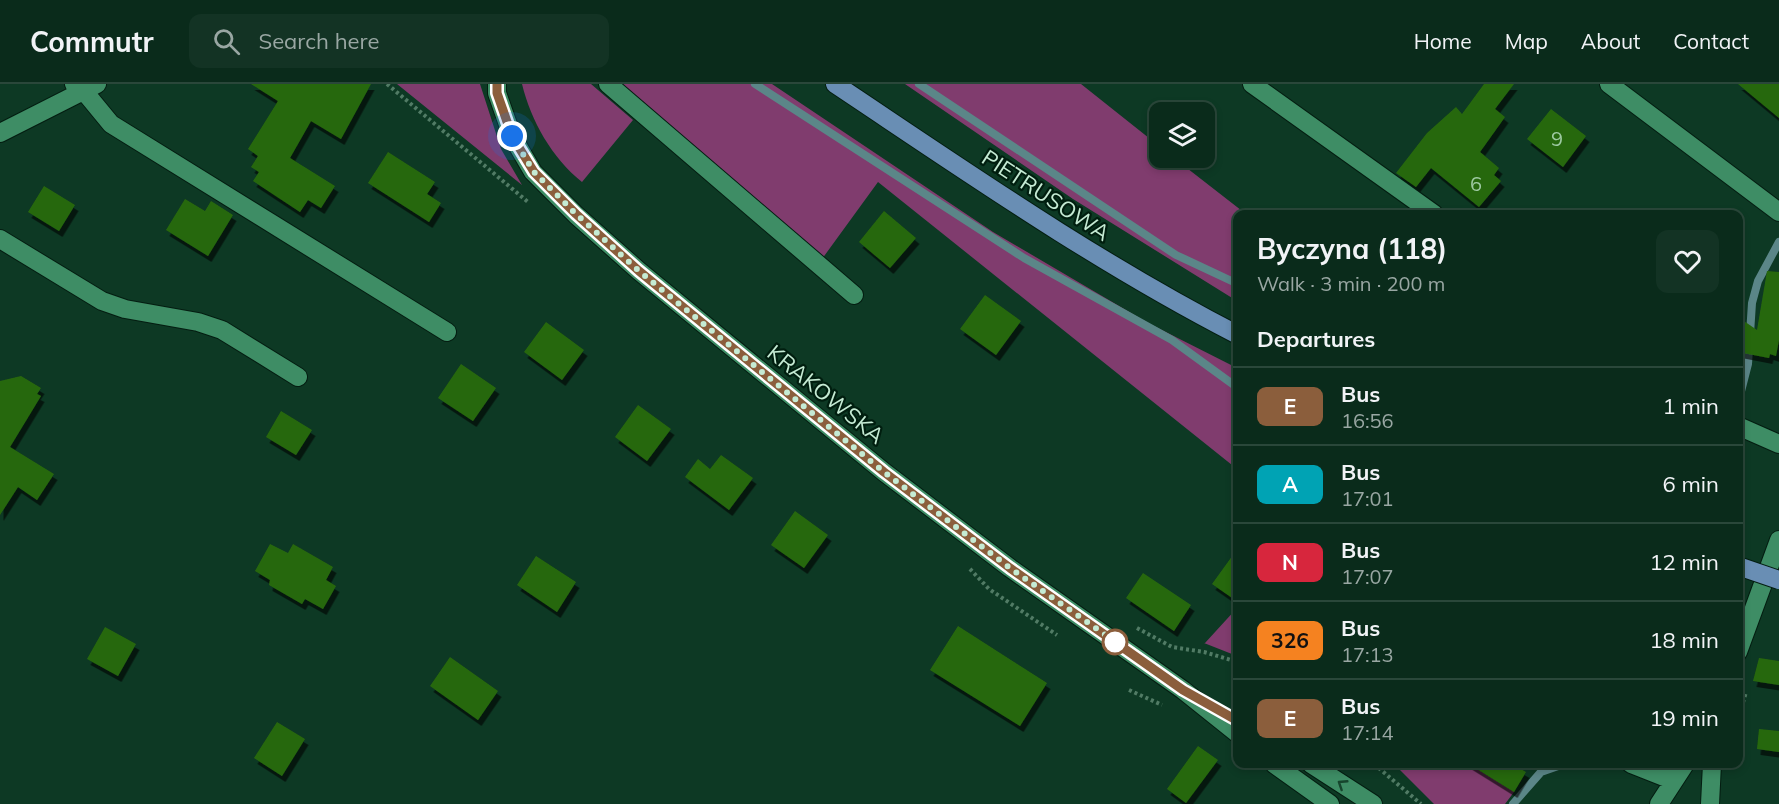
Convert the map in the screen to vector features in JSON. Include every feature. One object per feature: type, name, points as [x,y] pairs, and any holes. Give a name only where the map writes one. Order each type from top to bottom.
[{"type":"main road","name":"PIETRUSOWA","points":[[835,84],[1037,220],[1102,260],[1233,332]]},
{"type":"main road","points":[[1743,568],[1779,580]]},
{"type":"street","name":"KRAKOWSKA","points":[[497,84],[497,93],[512,136],[534,172],[639,271],[884,472],[1010,568],[1183,690],[1233,730]]},
{"type":"street","points":[[608,84],[854,295]]},
{"type":"street","points":[[1252,84],[1428,210]]},
{"type":"street","points":[[1609,84],[1779,212]]},
{"type":"street","points":[[0,133],[84,86],[111,124],[447,332]]},
{"type":"street","points":[[0,239],[102,302],[125,309],[198,322],[222,330],[298,377]]},
{"type":"street","points":[[1743,428],[1779,444]]},
{"type":"street","points":[[1743,636],[1779,540]]},
{"type":"street","name":"KRAKOWSKA","points":[[1183,690],[1233,718]]},
{"type":"street","points":[[1280,768],[1330,804]]},
{"type":"street","points":[[1317,768],[1373,804]]},
{"type":"street","points":[[1640,768],[1674,782]]},
{"type":"street","points":[[1659,804],[1683,768]]},
{"type":"street","points":[[1710,804],[1712,768]]},
{"type":"path","points":[[965,563],[989,589],[1057,636]]},
{"type":"path","points":[[1132,624],[1172,647],[1204,652],[1233,661]]},
{"type":"path","points":[[1743,702],[1746,692]]},
{"type":"path","points":[[1379,768],[1421,804]]},
{"type":"shaded area","points":[[397,84],[480,84],[501,149],[522,185]]},
{"type":"shaded area","points":[[522,84],[591,84],[633,120],[582,182],[561,162],[544,138],[531,112]]},
{"type":"shaded area","points":[[618,84],[772,84],[993,232],[1148,323],[1233,366],[1233,466],[878,182],[814,270]]},
{"type":"shaded area","points":[[905,84],[1081,84],[1149,138],[1149,168],[1187,168],[1241,210],[1233,210],[1233,299],[1073,199]]},
{"type":"shaded area","points":[[1233,612],[1233,654],[1205,643]]},
{"type":"shaded area","points":[[1398,768],[1475,768],[1514,792],[1505,804],[1434,804]]},
{"type":"building","points":[[251,84],[371,84],[341,139],[311,121],[290,158],[335,186],[321,208],[308,200],[300,212],[253,181],[259,172],[251,167],[258,156],[248,149],[278,101]]},
{"type":"building","points":[[1484,84],[1514,84],[1495,109],[1505,117],[1480,152],[1499,168],[1494,175],[1501,181],[1479,207],[1431,168],[1416,187],[1396,173],[1427,133],[1456,107],[1462,114]]},
{"type":"building","points":[[1738,84],[1779,84],[1779,118]]},
{"type":"building","points":[[1551,109],[1586,136],[1563,167],[1527,139]]},
{"type":"building","points":[[388,152],[435,182],[427,194],[441,203],[429,222],[368,183]]},
{"type":"building","points":[[44,186],[75,205],[59,231],[28,212]]},
{"type":"building","points":[[185,199],[205,211],[211,201],[233,215],[208,256],[166,230]]},
{"type":"building","points":[[884,211],[916,238],[890,268],[859,242]]},
{"type":"building","points":[[1767,271],[1779,272],[1779,340],[1776,356],[1770,354],[1769,358],[1743,353],[1743,320],[1757,330]]},
{"type":"building","points":[[985,295],[1021,321],[996,355],[960,329]]},
{"type":"building","points":[[546,322],[584,350],[562,380],[524,352]]},
{"type":"building","points":[[461,364],[496,388],[473,421],[438,398]]},
{"type":"building","points":[[21,376],[41,388],[37,394],[41,396],[10,447],[54,474],[37,500],[18,487],[0,515],[0,381]]},
{"type":"building","points":[[638,405],[671,429],[647,461],[615,437]]},
{"type":"building","points":[[281,411],[312,430],[296,455],[266,437]]},
{"type":"building","points":[[721,455],[753,478],[729,510],[685,477],[698,459],[710,469]]},
{"type":"building","points":[[795,511],[828,535],[804,568],[771,545]]},
{"type":"building","points":[[270,544],[288,553],[293,544],[333,567],[326,580],[336,586],[323,609],[305,599],[302,604],[269,585],[270,580],[255,571]]},
{"type":"building","points":[[1233,555],[1233,599],[1212,584]]},
{"type":"building","points":[[536,556],[576,582],[557,612],[517,585]]},
{"type":"building","points":[[1143,573],[1191,605],[1174,631],[1126,598]]},
{"type":"building","points":[[958,626],[1047,683],[1020,726],[930,670]]},
{"type":"building","points":[[105,627],[136,644],[118,676],[87,659]]},
{"type":"building","points":[[450,657],[498,691],[478,720],[430,686]]},
{"type":"building","points":[[1759,658],[1779,661],[1779,685],[1753,681]]},
{"type":"building","points":[[277,722],[305,739],[282,776],[254,758]]},
{"type":"building","points":[[1759,729],[1779,731],[1779,752],[1757,749]]},
{"type":"building","points":[[1198,746],[1218,760],[1186,803],[1167,789]]},
{"type":"building","points":[[1475,768],[1519,768],[1526,772],[1514,792]]},
{"type":"waterway","points":[[755,84],[1024,258],[1172,340],[1233,384]]},
{"type":"waterway","points":[[919,84],[1176,255],[1233,282]]},
{"type":"waterway","points":[[1743,384],[1748,364],[1752,303],[1758,281],[1779,242]]},
{"type":"waterway","points":[[1513,804],[1541,772],[1552,768]]},
{"type":"bus line","name":"E","points":[[497,84],[497,93],[512,136],[534,172],[639,271],[884,472],[1010,568],[1183,690],[1233,718]]},
{"type":"route","points":[[512,136],[534,172],[639,271],[884,472],[1010,568],[1120,645],[1115,642]]}]
